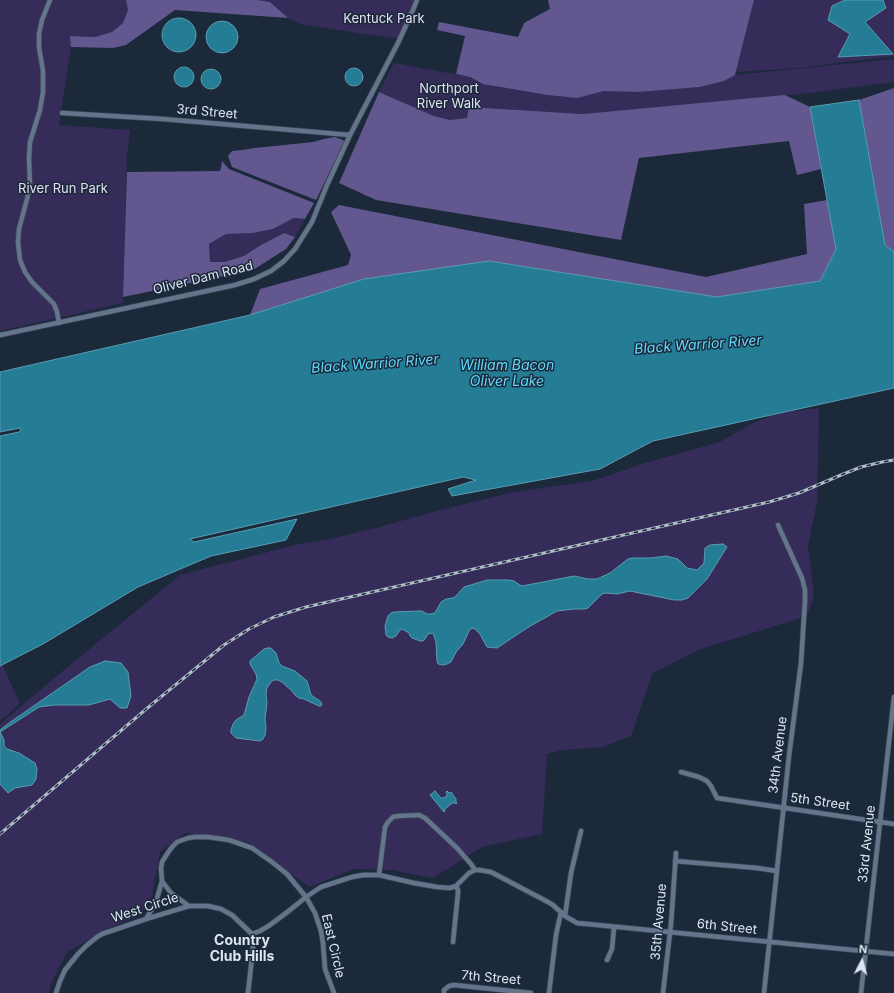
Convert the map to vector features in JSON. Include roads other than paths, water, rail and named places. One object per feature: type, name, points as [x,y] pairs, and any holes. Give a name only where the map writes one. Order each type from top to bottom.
[{"type":"street","points":[[50,0],[39,34],[39,47],[43,71],[43,92],[40,110],[30,142],[30,186],[28,199],[19,229],[18,242],[19,254],[25,272],[32,282],[54,304],[58,312],[58,323]]},
{"type":"street","name":"Oliver Dam Road","points":[[0,335],[235,284],[254,279],[271,271],[284,261],[294,250],[312,222],[327,184],[350,135],[398,43],[417,0]]},
{"type":"street","name":"3rd Street","points":[[62,113],[163,119],[350,135]]},
{"type":"street","name":"34th Avenue","points":[[764,993],[801,663],[805,601],[805,590],[802,578],[778,525]]},
{"type":"street","name":"33rd Avenue","points":[[862,993],[894,697]]},
{"type":"street","name":"5th Street","points":[[681,772],[707,781],[717,798],[894,824]]},
{"type":"street","points":[[248,993],[253,948],[252,934],[270,925],[321,888],[352,877],[379,874],[437,887],[450,888],[456,886],[466,875],[475,870],[466,858],[434,826],[422,816],[412,816],[393,817],[388,822],[385,828],[379,874]]},
{"type":"street","points":[[565,916],[571,873],[581,831]]},
{"type":"street","name":"East Circle","points":[[146,919],[156,902],[162,881],[162,862],[177,842],[188,838],[208,837],[229,840],[252,848],[287,874],[306,898],[315,913],[321,931],[325,969],[334,993]]},
{"type":"street","name":"35th Avenue","points":[[663,993],[670,932],[676,853]]},
{"type":"street","points":[[675,861],[777,871]]},
{"type":"street","name":"6th Street","points":[[475,870],[491,872],[548,902],[565,916],[577,922],[614,927],[627,927],[894,954]]},
{"type":"street","points":[[162,881],[171,893],[189,906]]},
{"type":"street","points":[[453,942],[458,894],[456,886]]},
{"type":"street","name":"West Circle","points":[[56,993],[65,970],[86,946],[102,934],[189,906],[208,906],[221,909],[232,915],[252,934]]},
{"type":"street","points":[[549,993],[556,935],[561,912]]},
{"type":"street","points":[[608,960],[612,949],[614,927]]},
{"type":"street","name":"7th Street","points":[[444,993],[444,990],[449,986],[454,985],[531,993]]},
{"type":"water","points":[[845,0],[883,0],[886,8],[865,22],[893,54],[838,57],[850,34],[828,20],[832,6]]},
{"type":"water","points":[[179,18],[191,23],[196,35],[191,47],[179,52],[167,47],[162,35],[167,23]]},
{"type":"water","points":[[219,21],[225,21],[234,25],[238,37],[234,49],[225,53],[219,53],[210,49],[206,40],[206,34],[210,25]]},
{"type":"water","points":[[184,67],[191,70],[194,77],[191,84],[184,87],[177,84],[174,77],[177,70]]},
{"type":"water","points":[[350,68],[358,68],[363,73],[361,84],[358,86],[350,86],[345,81],[345,73]]},
{"type":"water","points":[[211,69],[218,72],[221,79],[218,86],[211,89],[204,86],[201,79],[204,72]]},
{"type":"water","name":"William Bacon Oliver Lake","points":[[859,100],[885,245],[894,252],[894,388],[653,441],[600,469],[452,496],[448,489],[476,480],[463,477],[190,539],[194,542],[297,519],[286,540],[211,556],[138,587],[43,644],[0,666],[0,436],[19,432],[21,430],[20,428],[0,432],[0,372],[250,315],[364,279],[489,261],[717,297],[820,281],[836,249],[810,107]]},
{"type":"water","points":[[723,544],[727,547],[707,579],[688,598],[674,600],[630,591],[617,594],[605,593],[602,594],[588,608],[557,611],[527,628],[497,648],[487,647],[480,634],[472,628],[451,662],[447,664],[438,664],[436,642],[433,633],[428,634],[423,641],[412,638],[409,633],[401,629],[396,636],[392,638],[386,635],[385,626],[388,616],[391,613],[422,611],[427,614],[435,613],[441,602],[446,599],[453,598],[464,587],[487,580],[509,580],[522,586],[574,576],[597,579],[610,573],[628,559],[666,556],[678,559],[687,568],[697,570],[704,563],[705,548],[710,545]]},
{"type":"water","points":[[271,648],[276,653],[279,663],[282,666],[295,671],[307,681],[311,695],[322,704],[319,706],[299,698],[282,682],[274,680],[267,688],[265,718],[266,728],[263,739],[260,741],[236,738],[231,733],[233,724],[244,715],[249,697],[257,679],[250,661],[264,649]]},
{"type":"water","points":[[105,661],[121,663],[128,672],[131,696],[127,708],[120,708],[110,699],[89,705],[54,705],[39,707],[0,732],[0,730],[9,723],[90,667]]},
{"type":"water","points":[[0,732],[4,740],[4,746],[7,749],[19,753],[35,763],[37,769],[36,779],[32,785],[15,788],[8,793],[0,784]]},
{"type":"water","points":[[435,791],[441,798],[447,796],[447,791],[449,793],[451,792],[457,803],[452,803],[444,810],[444,812],[430,795]]},
{"type":"railway","points":[[0,834],[145,710],[224,645],[249,629],[274,617],[306,607],[769,502],[799,493],[861,467],[894,460]]},
{"type":"district","name":"Country Club Hills","points":[[242,950]]},
{"type":"park label","name":"Kentuck Park","points":[[384,19]]},
{"type":"park label","name":"Northport River Walk","points":[[449,96]]},
{"type":"park label","name":"River Run Park","points":[[63,189]]},
{"type":"water label","name":"Black Warrior River","points":[[698,345]]},
{"type":"water label","name":"Black Warrior River","points":[[375,364]]}]
